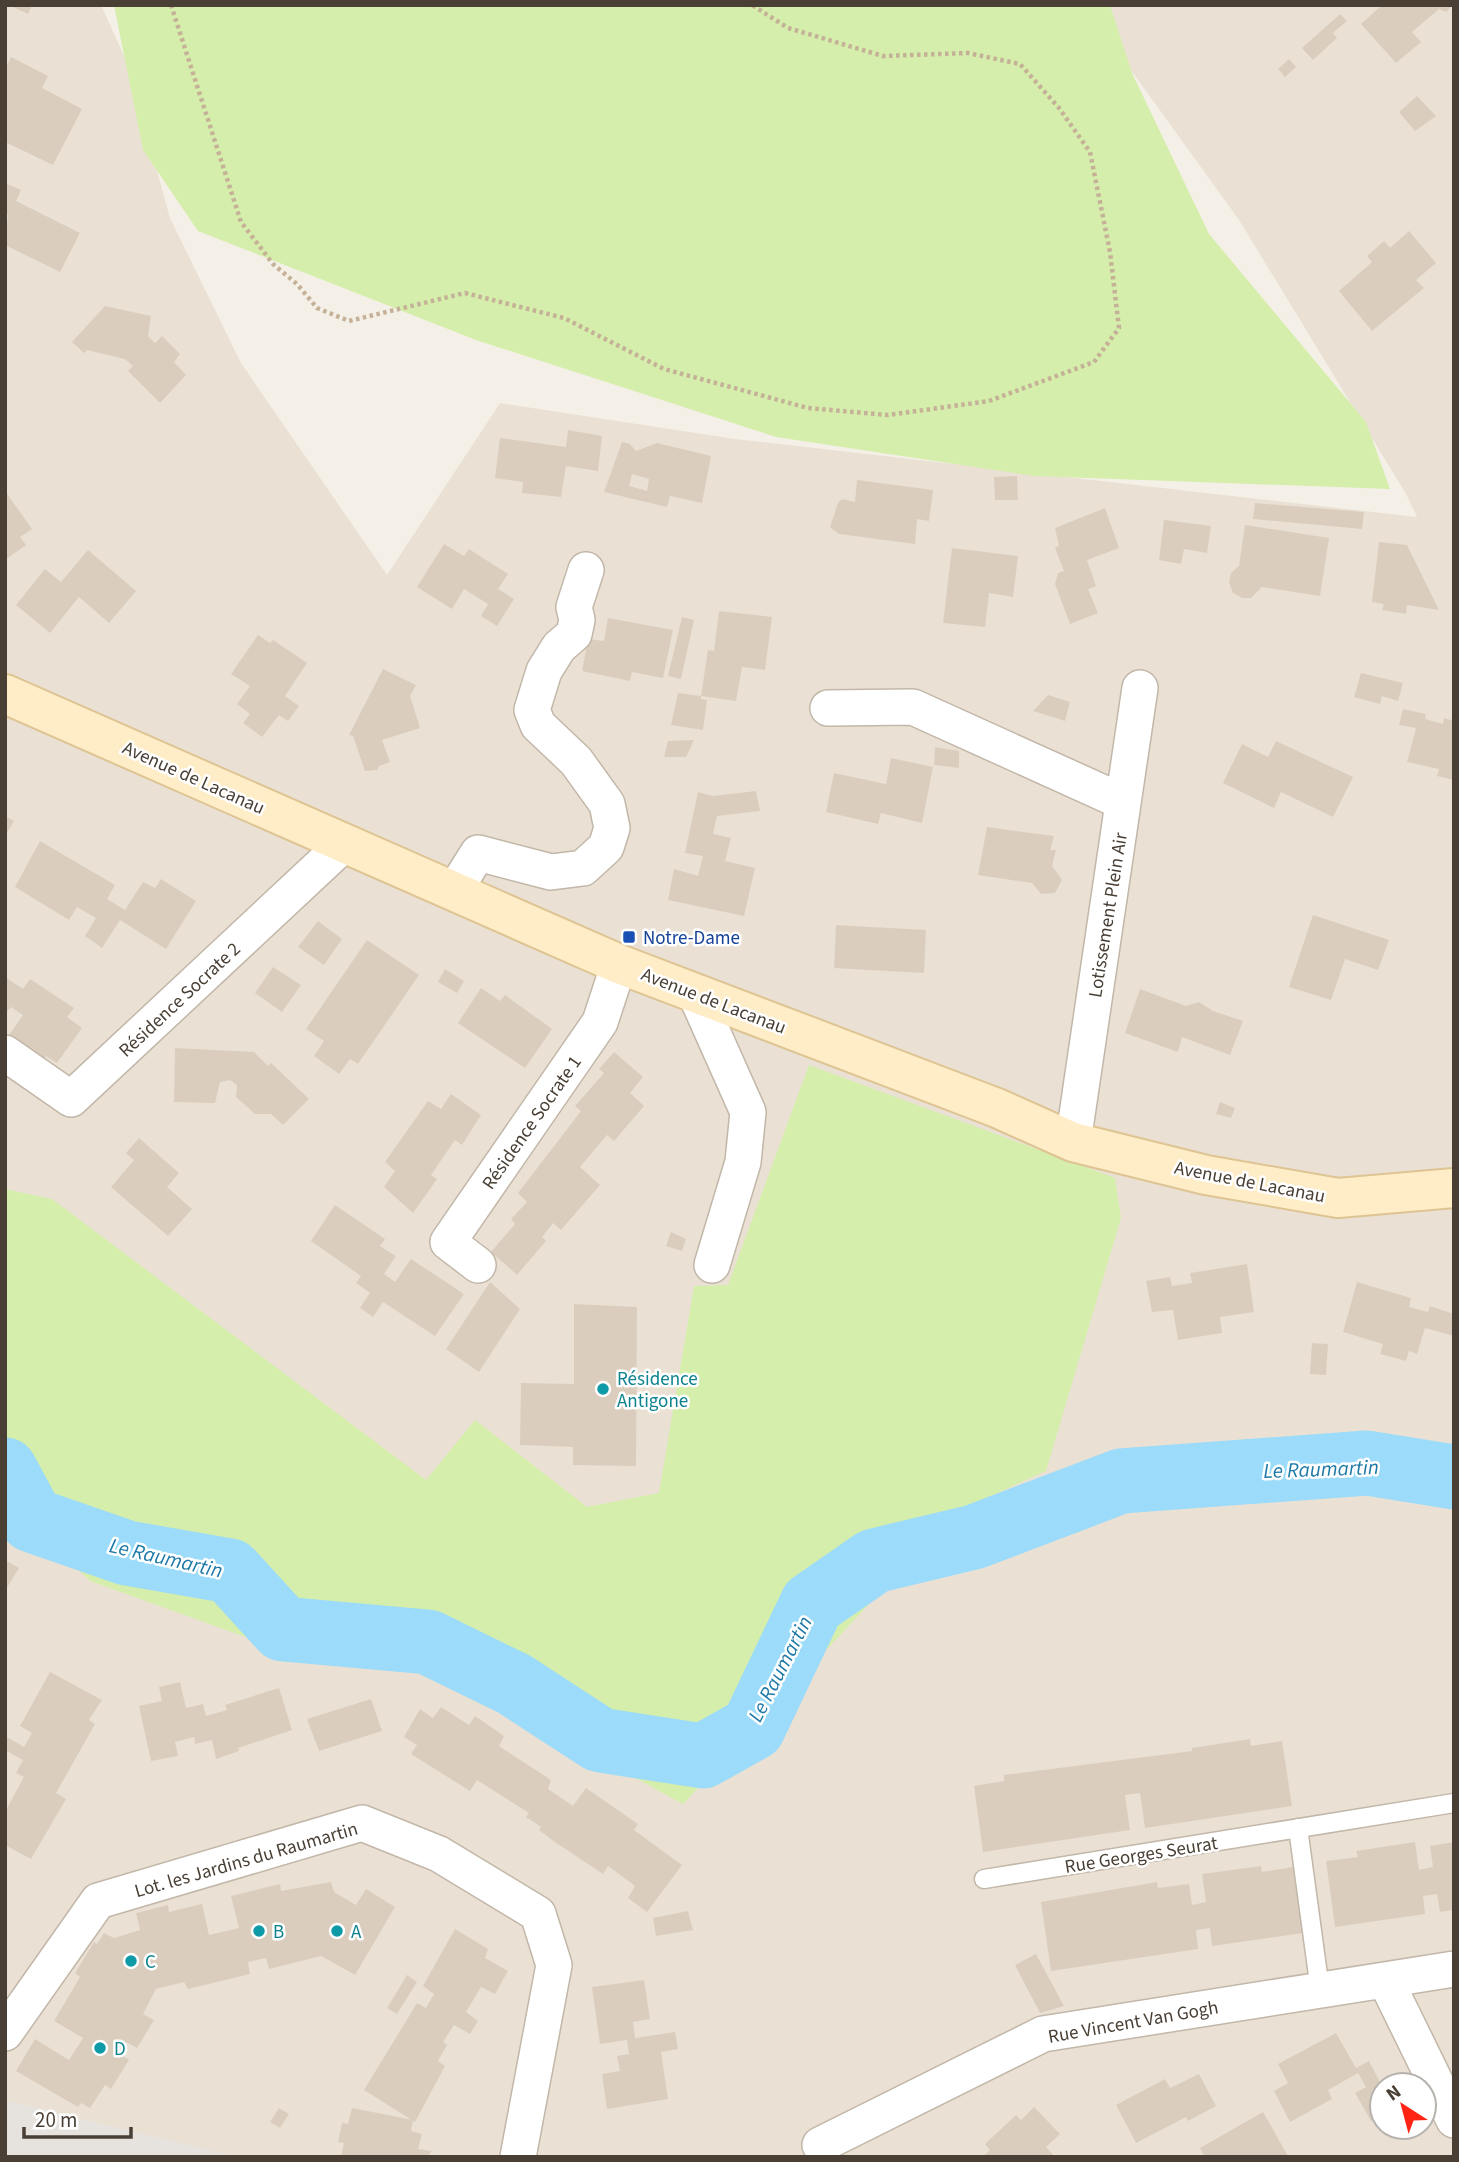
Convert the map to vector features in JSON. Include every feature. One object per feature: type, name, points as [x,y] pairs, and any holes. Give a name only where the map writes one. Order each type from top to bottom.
[{"type":"street","points":[[454,891],[478,853],[551,872],[583,869],[606,847],[612,828],[607,804],[576,761],[538,724],[532,710],[544,671],[559,647],[574,634],[577,620],[574,607],[586,570]]},
{"type":"street","name":"Lotissement Plein Air","points":[[1073,1142],[1140,688]]},
{"type":"street","name":"Avenue de Lacanau","points":[[5,694],[619,964],[998,1108],[1073,1142],[1206,1175],[1338,1198],[1454,1188]]},
{"type":"street","points":[[828,708],[914,707],[1123,802]]},
{"type":"street","name":"Résidence Socrate 2","points":[[5,1053],[71,1100],[345,844]]},
{"type":"street","name":"Résidence Socrate 1","points":[[478,1265],[448,1242],[600,1022],[619,964]]},
{"type":"street","points":[[695,992],[748,1112],[743,1162],[712,1265]]},
{"type":"street","name":"Lot. les Jardins du Raumartin","points":[[5,2033],[98,1901],[362,1824],[439,1854],[538,1914],[554,1965],[518,2157]]},
{"type":"street","name":"Rue Vincent Van Gogh","points":[[820,2145],[1043,2034],[1454,1969]]},
{"type":"street","points":[[1386,1981],[1454,2120]]},
{"type":"lane","name":"Rue Georges Seurat","points":[[984,1880],[1454,1803]]},
{"type":"lane","points":[[1298,1828],[1320,1990]]},
{"type":"path","points":[[171,5],[241,222],[274,264],[297,284],[317,308],[349,321],[466,293],[564,318],[664,369],[730,384],[808,408],[888,415],[989,401],[1094,362],[1119,328],[1110,252],[1090,152],[1059,108],[1020,64],[968,53],[883,56],[789,28],[752,5]]},
{"type":"shaded area","points":[[5,5],[101,5],[136,82],[138,102],[170,218],[241,363],[387,575],[500,403],[735,439],[1417,517],[1406,494],[1239,220],[1084,5],[1454,5],[1454,2157],[5,2157]]},
{"type":"shaded area","points":[[5,2100],[237,2157],[5,2157]]},
{"type":"green space","points":[[114,5],[1110,5],[1132,73],[1209,234],[1366,422],[1390,489],[1034,476],[776,437],[476,340],[198,231],[143,150]]},
{"type":"green space","points":[[809,1065],[1115,1178],[1121,1218],[1046,1471],[817,1575],[870,1603],[683,1804],[432,1666],[265,1644],[90,1581],[5,1497],[5,1189],[52,1199],[426,1480],[475,1420],[587,1507],[659,1493],[694,1286],[728,1285]]},
{"type":"building","points":[[9,5],[32,5],[28,14]]},
{"type":"building","points":[[1382,5],[1453,5],[1446,12],[1439,9],[1412,32],[1421,42],[1396,63],[1361,24]]},
{"type":"building","points":[[1340,14],[1347,21],[1333,33],[1337,38],[1313,60],[1302,48]]},
{"type":"building","points":[[11,57],[48,76],[42,88],[82,109],[53,165],[5,142],[5,69]]},
{"type":"building","points":[[1289,59],[1296,67],[1285,77],[1278,69]]},
{"type":"building","points":[[1417,96],[1436,116],[1415,131],[1399,112]]},
{"type":"building","points":[[5,183],[21,190],[16,201],[80,233],[60,272],[5,245],[8,215],[5,213]]},
{"type":"building","points":[[1409,231],[1436,263],[1416,280],[1424,288],[1372,331],[1339,291],[1372,262],[1367,256],[1384,241],[1390,248]]},
{"type":"building","points":[[105,306],[151,316],[148,336],[155,343],[162,336],[180,354],[174,362],[186,375],[160,403],[128,371],[133,366],[125,359],[87,350],[84,353],[72,342]]},
{"type":"building","points":[[568,430],[602,436],[598,471],[566,466],[561,497],[522,493],[523,482],[495,478],[500,438],[566,447]]},
{"type":"building","points":[[622,442],[630,444],[636,451],[657,443],[711,456],[702,503],[670,496],[667,507],[604,492]],"holes":[[[632,474],[649,479],[647,491],[629,486]]]},
{"type":"building","points":[[1017,476],[1018,500],[995,500],[994,477]]},
{"type":"building","points":[[857,480],[933,490],[929,521],[917,519],[915,544],[839,534],[830,527],[838,503],[842,499],[855,502]]},
{"type":"building","points":[[5,491],[32,529],[20,537],[26,545],[5,560]]},
{"type":"building","points":[[1255,503],[1364,512],[1362,529],[1253,519]]},
{"type":"building","points":[[1105,508],[1119,548],[1087,560],[1096,586],[1088,589],[1098,613],[1070,624],[1055,584],[1058,573],[1064,571],[1055,548],[1059,546],[1055,528]]},
{"type":"building","points":[[1164,520],[1211,526],[1207,553],[1184,549],[1181,564],[1159,560]]},
{"type":"building","points":[[1245,525],[1329,538],[1320,596],[1262,587],[1251,598],[1242,598],[1233,593],[1229,582],[1231,573],[1239,566]]},
{"type":"building","points":[[1379,542],[1407,545],[1439,610],[1407,605],[1406,614],[1382,610],[1384,604],[1372,602]]},
{"type":"building","points":[[444,544],[464,556],[469,549],[508,574],[498,589],[514,599],[497,626],[481,616],[488,604],[464,589],[452,609],[417,587]]},
{"type":"building","points":[[952,548],[1018,556],[1013,597],[989,593],[985,627],[943,623]]},
{"type":"building","points":[[88,550],[136,591],[109,623],[79,597],[50,633],[16,605],[45,569],[61,582]]},
{"type":"building","points":[[719,611],[772,617],[765,670],[742,667],[736,701],[701,696],[708,650],[714,651]]},
{"type":"building","points":[[682,617],[694,620],[681,679],[668,676]]},
{"type":"building","points":[[608,618],[673,630],[663,678],[632,672],[630,681],[582,671],[588,639],[604,641]]},
{"type":"building","points":[[258,635],[270,643],[273,640],[307,663],[285,696],[299,706],[288,721],[279,715],[262,737],[243,723],[250,714],[237,704],[250,686],[231,674]]},
{"type":"building","points":[[383,669],[416,685],[410,696],[420,728],[382,740],[390,762],[379,766],[377,770],[365,771],[353,736],[349,735]]},
{"type":"building","points":[[1361,673],[1403,683],[1398,701],[1382,696],[1380,704],[1354,697]]},
{"type":"building","points":[[678,693],[701,696],[701,699],[707,700],[703,730],[671,725]]},
{"type":"building","points":[[1048,695],[1070,702],[1065,721],[1033,711]]},
{"type":"building","points":[[1403,709],[1426,714],[1425,719],[1443,724],[1444,718],[1454,721],[1454,780],[1437,776],[1439,769],[1407,762],[1416,728],[1399,725]]},
{"type":"building","points":[[694,740],[686,757],[664,757],[668,741]]},
{"type":"building","points":[[1276,741],[1353,777],[1333,817],[1281,792],[1274,808],[1223,783],[1242,744],[1268,757]]},
{"type":"building","points":[[935,747],[959,751],[959,768],[934,765]]},
{"type":"building","points":[[891,758],[933,767],[922,823],[881,813],[878,824],[826,812],[834,773],[886,784]]},
{"type":"building","points":[[756,791],[760,811],[717,816],[713,834],[731,838],[725,861],[755,868],[744,916],[668,900],[674,869],[698,876],[703,856],[685,853],[698,792],[713,796]]},
{"type":"building","points":[[5,816],[14,821],[5,836]]},
{"type":"building","points":[[987,827],[1054,836],[1050,850],[1056,850],[1052,866],[1062,880],[1055,893],[1041,894],[1032,883],[978,875]]},
{"type":"building","points":[[40,841],[115,885],[107,899],[125,910],[143,882],[155,888],[161,879],[196,901],[166,949],[120,920],[102,948],[85,936],[96,918],[77,907],[69,920],[15,887]]},
{"type":"building","points":[[1313,915],[1389,940],[1378,970],[1345,959],[1331,1000],[1289,987]]},
{"type":"building","points":[[318,921],[342,939],[324,965],[298,947]]},
{"type":"building","points":[[836,925],[926,930],[924,973],[834,968]]},
{"type":"building","points":[[367,940],[419,975],[358,1064],[350,1059],[339,1074],[314,1056],[324,1041],[306,1029]]},
{"type":"building","points":[[273,967],[301,985],[282,1012],[255,993]]},
{"type":"building","points":[[445,969],[464,981],[457,993],[438,982]]},
{"type":"building","points":[[5,977],[23,989],[30,979],[74,1008],[67,1017],[82,1028],[57,1063],[46,1056],[42,1063],[7,1038],[23,1015],[11,1007],[5,1014]]},
{"type":"building","points":[[481,988],[500,1001],[505,995],[552,1029],[525,1068],[458,1023]]},
{"type":"building","points":[[1140,989],[1186,1006],[1199,1002],[1213,1011],[1243,1021],[1230,1055],[1182,1037],[1178,1052],[1125,1033]]},
{"type":"building","points":[[175,1048],[254,1052],[268,1066],[271,1063],[309,1099],[283,1125],[271,1114],[255,1114],[236,1097],[237,1085],[230,1080],[220,1082],[215,1103],[174,1102]]},
{"type":"building","points":[[614,1052],[643,1077],[630,1093],[644,1106],[614,1141],[607,1135],[580,1167],[600,1185],[561,1230],[553,1223],[542,1237],[546,1241],[517,1275],[491,1252],[515,1224],[511,1219],[527,1202],[518,1193],[581,1111],[575,1106],[604,1073],[599,1069]]},
{"type":"building","points":[[451,1094],[481,1115],[462,1145],[455,1140],[431,1175],[437,1179],[413,1213],[384,1187],[395,1171],[385,1162],[428,1101],[441,1109]]},
{"type":"building","points":[[1220,1102],[1235,1108],[1231,1118],[1216,1114]]},
{"type":"building","points":[[139,1138],[179,1173],[167,1187],[192,1209],[168,1236],[111,1187],[134,1160],[126,1153]]},
{"type":"building","points":[[335,1205],[385,1239],[380,1246],[396,1256],[384,1274],[395,1282],[411,1259],[464,1294],[435,1336],[383,1302],[373,1317],[360,1308],[370,1293],[356,1283],[361,1276],[311,1241]]},
{"type":"building","points":[[671,1232],[686,1239],[682,1251],[666,1246]]},
{"type":"building","points":[[1247,1264],[1254,1312],[1220,1317],[1222,1333],[1178,1340],[1173,1310],[1152,1312],[1146,1281],[1170,1277],[1172,1286],[1192,1283],[1190,1273]]},
{"type":"building","points":[[490,1282],[520,1309],[479,1372],[446,1349]]},
{"type":"building","points":[[1357,1282],[1411,1298],[1409,1307],[1428,1312],[1430,1306],[1454,1314],[1454,1336],[1425,1328],[1417,1354],[1409,1351],[1406,1361],[1380,1354],[1383,1344],[1343,1332]]},
{"type":"building","name":"Résidence Antigone","points":[[574,1304],[637,1307],[636,1466],[573,1465],[573,1447],[520,1445],[521,1383],[574,1384]]},
{"type":"building","points":[[1312,1343],[1328,1344],[1326,1375],[1310,1374]]},
{"type":"building","points":[[5,1560],[19,1568],[5,1591]]},
{"type":"building","points":[[50,1672],[102,1700],[89,1720],[95,1724],[56,1793],[66,1799],[31,1859],[5,1845],[5,1812],[24,1777],[16,1773],[23,1760],[5,1750],[5,1736],[24,1747],[32,1733],[20,1726]]},
{"type":"building","points":[[180,1682],[186,1708],[203,1704],[206,1716],[227,1710],[225,1705],[279,1688],[292,1730],[238,1748],[239,1751],[216,1759],[212,1740],[195,1744],[194,1737],[175,1742],[178,1756],[151,1761],[139,1706],[162,1701],[159,1687]]},
{"type":"building","points":[[371,1699],[382,1731],[319,1751],[307,1719]]},
{"type":"building","points":[[441,1707],[469,1725],[475,1716],[504,1736],[499,1746],[551,1780],[548,1789],[573,1806],[586,1788],[638,1824],[634,1830],[682,1865],[647,1912],[628,1898],[635,1886],[608,1866],[603,1874],[552,1840],[539,1830],[541,1827],[526,1817],[529,1813],[477,1780],[470,1791],[411,1754],[417,1745],[404,1737],[420,1709],[433,1718]]},
{"type":"building","points":[[1250,1739],[1251,1746],[1282,1741],[1292,1806],[1145,1828],[1140,1793],[1125,1795],[1130,1830],[983,1852],[974,1786],[1004,1781],[1004,1775],[1192,1751],[1192,1748]]},
{"type":"building","points":[[1415,1842],[1419,1870],[1433,1867],[1430,1846],[1454,1842],[1454,1910],[1440,1912],[1437,1894],[1423,1896],[1425,1914],[1335,1927],[1326,1861],[1358,1857],[1356,1851]]},
{"type":"building","points":[[1261,1866],[1262,1872],[1293,1867],[1303,1933],[1212,1946],[1210,1928],[1196,1930],[1198,1949],[1051,1971],[1041,1902],[1157,1882],[1158,1888],[1189,1884],[1192,1905],[1206,1902],[1202,1874]]},
{"type":"building","points":[[331,1882],[334,1892],[356,1905],[366,1889],[395,1907],[355,1975],[321,1956],[269,1969],[266,1958],[248,1962],[250,1974],[188,1989],[184,1982],[156,1989],[143,2014],[154,2020],[137,2048],[126,2042],[119,2053],[129,2060],[111,2089],[105,2085],[90,2108],[81,2103],[78,2107],[16,2071],[35,2039],[69,2060],[83,2038],[54,2021],[80,1977],[75,1973],[94,1942],[97,1944],[104,1933],[114,1938],[140,1930],[136,1913],[168,1905],[169,1912],[202,1904],[209,1935],[239,1928],[231,1896],[280,1884],[281,1891]]},
{"type":"building","points":[[688,1911],[693,1930],[656,1936],[653,1918]]},
{"type":"building","points":[[455,1929],[488,1949],[485,1958],[508,1971],[495,1994],[481,1987],[466,2012],[478,2021],[470,2034],[454,2025],[443,2042],[447,2045],[438,2061],[445,2066],[415,2122],[364,2090],[417,2003],[426,2008],[434,1994],[423,1986]]},
{"type":"building","points":[[1036,1954],[1064,2006],[1040,2013],[1015,1965]]},
{"type":"building","points":[[407,1975],[417,1982],[397,2014],[387,2008]]},
{"type":"building","points":[[644,1980],[650,2019],[633,2022],[635,2038],[675,2032],[678,2049],[661,2052],[668,2099],[607,2109],[602,2074],[620,2071],[617,2056],[629,2054],[627,2040],[600,2044],[592,1987]]},
{"type":"building","points":[[1336,2033],[1356,2068],[1369,2061],[1374,2071],[1368,2071],[1368,2116],[1355,2093],[1366,2087],[1358,2073],[1328,2090],[1332,2099],[1290,2122],[1274,2091],[1288,2083],[1278,2064]]},
{"type":"building","points":[[1199,2074],[1216,2106],[1188,2121],[1186,2117],[1136,2143],[1116,2105],[1165,2079],[1170,2088]]},
{"type":"building","points":[[1034,2107],[1060,2134],[1046,2147],[1055,2157],[983,2157],[990,2150],[985,2144],[1016,2115],[1021,2120]]},
{"type":"building","points":[[279,2108],[289,2114],[280,2128],[270,2122]]},
{"type":"building","points":[[352,2108],[413,2120],[411,2131],[422,2134],[418,2149],[432,2151],[427,2157],[341,2157],[344,2143],[338,2142],[342,2123],[348,2124]]},
{"type":"building","points":[[1263,2112],[1288,2156],[1205,2157],[1200,2148]]},
{"type":"waterway","name":"Le Raumartin","points":[[5,1470],[32,1520],[127,1553],[230,1571],[283,1629],[428,1642],[514,1684],[600,1740],[703,1756],[753,1728],[812,1604],[874,1561],[974,1537],[1121,1481],[1367,1463],[1454,1477]]},
{"type":"place","name":"Notre-Dame","points":[[629,937]]},
{"type":"place","name":"Résidence Antigone","points":[[603,1389]]},
{"type":"place","name":"B","points":[[259,1931]]},
{"type":"place","name":"A","points":[[337,1931]]},
{"type":"place","name":"C","points":[[131,1961]]},
{"type":"place","name":"D","points":[[100,2048]]}]
